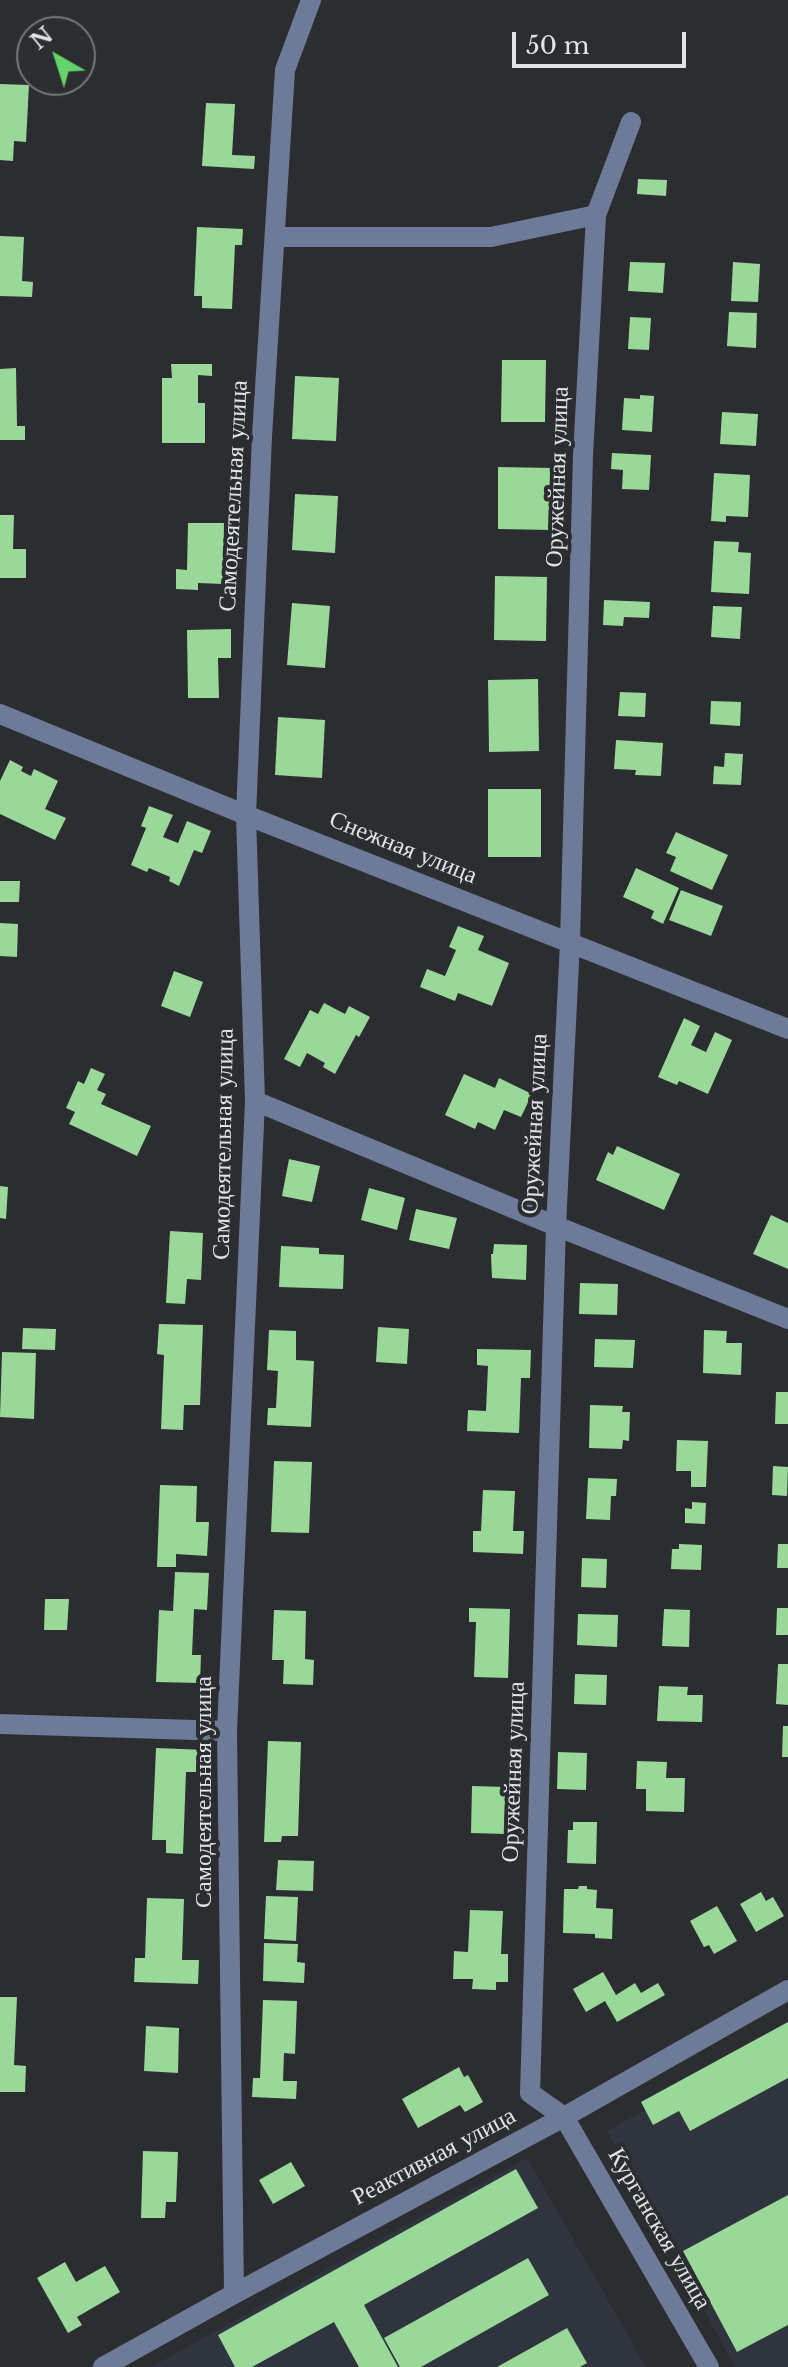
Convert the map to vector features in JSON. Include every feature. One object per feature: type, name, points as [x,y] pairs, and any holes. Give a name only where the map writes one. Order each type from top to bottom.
[{"type":"street","name":"Самодеятельная улица","points":[[234,2294],[227,1731],[255,1101],[246,815],[262,452],[285,70],[311,0]]},
{"type":"street","name":"Оружейная улица","points":[[564,2117],[530,2093],[556,1226],[570,942],[583,455],[596,215],[631,122]]},
{"type":"street","points":[[275,237],[491,237],[596,215]]},
{"type":"street","name":"Снежная улица","points":[[0,714],[246,815],[788,1029]]},
{"type":"street","points":[[255,1101],[788,1319]]},
{"type":"street","points":[[0,1724],[227,1731]]},
{"type":"street","name":"Реактивная улица","points":[[103,2367],[564,2117],[788,1990]]},
{"type":"street","name":"Курганская улица","points":[[564,2117],[709,2367]]},
{"type":"shaded area","points":[[788,2033],[788,2367],[735,2367],[607,2131]]},
{"type":"shaded area","points":[[527,2158],[646,2367],[151,2367]]},
{"type":"building","points":[[0,84],[16,85],[16,96],[28,96],[26,142],[14,141],[13,161],[0,160]]},
{"type":"building","points":[[206,103],[235,104],[232,155],[255,156],[254,169],[202,166]]},
{"type":"building","points":[[638,179],[667,180],[666,196],[637,194]]},
{"type":"building","points":[[197,227],[243,229],[242,245],[235,245],[232,309],[202,308],[202,296],[194,296]]},
{"type":"building","points":[[0,236],[24,237],[22,281],[33,282],[32,297],[0,296]]},
{"type":"building","points":[[630,262],[665,263],[663,293],[628,291]]},
{"type":"building","points":[[733,262],[760,264],[758,302],[731,301]]},
{"type":"building","points":[[729,312],[757,313],[756,348],[727,346]]},
{"type":"building","points":[[630,317],[651,318],[649,350],[628,349]]},
{"type":"building","points":[[502,360],[546,360],[545,422],[501,422]]},
{"type":"building","points":[[171,364],[212,364],[212,376],[198,375],[198,403],[205,403],[205,443],[162,443],[162,378],[172,378]]},
{"type":"building","points":[[16,368],[17,426],[25,426],[25,440],[0,440],[0,369]]},
{"type":"building","points":[[295,376],[339,378],[336,441],[292,439]]},
{"type":"building","points":[[640,395],[654,396],[652,432],[622,430],[624,398],[640,399]]},
{"type":"building","points":[[722,412],[758,414],[756,446],[720,444]]},
{"type":"building","points":[[612,453],[651,455],[649,490],[622,489],[623,470],[611,469]]},
{"type":"building","points":[[498,467],[553,468],[552,530],[498,529]]},
{"type":"building","points":[[714,473],[750,475],[748,517],[726,516],[726,522],[711,521]]},
{"type":"building","points":[[295,494],[338,496],[335,553],[292,550]]},
{"type":"building","points":[[0,515],[14,515],[13,549],[26,549],[26,578],[0,578]]},
{"type":"building","points":[[188,523],[224,523],[223,584],[198,583],[198,590],[176,589],[176,569],[187,570]]},
{"type":"building","points":[[714,541],[739,542],[738,552],[751,553],[749,594],[711,592]]},
{"type":"building","points":[[495,576],[547,577],[546,641],[494,640]]},
{"type":"building","points":[[604,600],[650,602],[649,618],[624,617],[623,626],[603,625]]},
{"type":"building","points":[[292,603],[330,606],[325,668],[287,665]]},
{"type":"building","points":[[713,606],[742,607],[740,639],[711,637]]},
{"type":"building","points":[[231,629],[231,658],[218,658],[219,698],[188,698],[187,630]]},
{"type":"building","points":[[538,679],[539,751],[489,752],[488,680]]},
{"type":"building","points":[[620,692],[646,693],[645,717],[618,716]]},
{"type":"building","points":[[711,701],[741,702],[740,726],[710,724]]},
{"type":"building","points":[[278,717],[325,720],[322,778],[275,775]]},
{"type":"building","points":[[616,740],[663,743],[661,776],[635,775],[636,770],[614,769]]},
{"type":"building","points":[[725,753],[743,754],[741,785],[713,784],[714,766],[724,767]]},
{"type":"building","points":[[10,760],[31,776],[34,769],[58,781],[45,809],[66,818],[55,840],[0,814],[0,781]]},
{"type":"building","points":[[488,789],[541,789],[541,857],[488,857]]},
{"type":"building","points":[[149,806],[173,815],[163,837],[178,843],[187,821],[211,831],[202,853],[194,850],[179,886],[169,881],[170,877],[149,868],[147,872],[131,865],[146,828],[141,826]]},
{"type":"building","points":[[676,832],[728,855],[712,890],[670,871],[676,857],[666,853]]},
{"type":"building","points":[[636,868],[679,888],[663,924],[651,918],[654,911],[623,897]]},
{"type":"building","points":[[0,881],[20,881],[19,902],[0,902]]},
{"type":"building","points":[[681,890],[723,906],[711,936],[669,920]]},
{"type":"building","points":[[0,923],[18,924],[17,957],[0,956]]},
{"type":"building","points":[[458,926],[484,936],[478,950],[509,963],[492,1006],[458,993],[455,1001],[420,987],[427,969],[445,976],[456,950],[449,947]]},
{"type":"building","points":[[174,971],[203,982],[190,1017],[161,1006]]},
{"type":"building","points":[[324,1003],[345,1014],[349,1006],[370,1017],[359,1037],[356,1035],[335,1074],[323,1067],[325,1063],[307,1053],[300,1067],[284,1059],[310,1010],[318,1014]]},
{"type":"building","points":[[684,1018],[700,1026],[691,1045],[706,1052],[715,1032],[732,1040],[708,1094],[679,1081],[677,1085],[658,1077]]},
{"type":"building","points":[[91,1068],[105,1074],[97,1090],[106,1094],[101,1104],[151,1126],[137,1156],[69,1124],[75,1112],[66,1108],[78,1081],[84,1084]]},
{"type":"building","points":[[464,1074],[495,1088],[499,1078],[532,1094],[521,1117],[504,1110],[495,1130],[478,1122],[475,1129],[445,1115]]},
{"type":"building","points":[[617,1146],[680,1174],[664,1210],[596,1180],[608,1152],[613,1155]]},
{"type":"building","points":[[289,1159],[320,1166],[312,1202],[282,1196]]},
{"type":"building","points":[[0,1186],[8,1187],[6,1219],[0,1218]]},
{"type":"building","points":[[369,1188],[405,1198],[397,1230],[361,1220]]},
{"type":"building","points":[[416,1209],[457,1218],[449,1249],[409,1240]]},
{"type":"building","points":[[771,1215],[788,1223],[788,1269],[753,1254]]},
{"type":"building","points":[[170,1231],[203,1233],[201,1280],[187,1279],[185,1304],[166,1303]]},
{"type":"building","points":[[494,1244],[527,1245],[526,1280],[492,1278],[491,1254]]},
{"type":"building","points":[[281,1246],[319,1248],[319,1254],[344,1255],[343,1289],[279,1287]]},
{"type":"building","points":[[580,1283],[618,1284],[617,1315],[579,1314]]},
{"type":"building","points":[[159,1324],[203,1325],[200,1405],[184,1405],[183,1430],[161,1429],[164,1355],[157,1354]]},
{"type":"building","points":[[378,1327],[409,1329],[407,1364],[376,1362]]},
{"type":"building","points":[[23,1328],[56,1329],[55,1350],[22,1349]]},
{"type":"building","points":[[269,1330],[296,1331],[296,1360],[314,1361],[311,1427],[267,1425],[268,1408],[276,1408],[278,1371],[267,1370]]},
{"type":"building","points":[[704,1330],[727,1331],[726,1343],[742,1343],[741,1375],[703,1373]]},
{"type":"building","points":[[595,1339],[635,1340],[633,1368],[594,1367]]},
{"type":"building","points":[[477,1349],[531,1350],[530,1378],[521,1378],[519,1433],[467,1431],[468,1410],[486,1411],[488,1366],[477,1365]]},
{"type":"building","points":[[2,1352],[36,1353],[34,1419],[0,1417]]},
{"type":"building","points":[[776,1392],[788,1392],[788,1424],[775,1424]]},
{"type":"building","points":[[590,1405],[623,1406],[622,1412],[630,1412],[629,1441],[623,1440],[622,1449],[589,1448]]},
{"type":"building","points":[[677,1440],[708,1441],[706,1487],[691,1487],[691,1471],[676,1471]]},
{"type":"building","points":[[274,1461],[312,1462],[309,1533],[271,1532]]},
{"type":"building","points":[[773,1466],[788,1467],[787,1496],[772,1495]]},
{"type":"building","points":[[588,1478],[617,1479],[616,1496],[611,1496],[610,1520],[586,1519]]},
{"type":"building","points":[[160,1485],[197,1486],[196,1522],[209,1522],[207,1556],[176,1554],[176,1567],[157,1567]]},
{"type":"building","points":[[483,1490],[515,1491],[513,1531],[524,1531],[523,1554],[473,1552],[473,1531],[481,1531]]},
{"type":"building","points":[[692,1502],[706,1503],[705,1524],[685,1523],[685,1508],[692,1509]]},
{"type":"building","points":[[679,1544],[702,1545],[701,1570],[671,1569],[672,1549],[679,1549]]},
{"type":"building","points":[[778,1544],[788,1544],[788,1568],[777,1568]]},
{"type":"building","points":[[582,1558],[607,1559],[606,1588],[581,1587]]},
{"type":"building","points":[[175,1572],[209,1573],[207,1610],[194,1609],[192,1655],[201,1655],[200,1683],[156,1682],[159,1610],[173,1611]]},
{"type":"building","points":[[45,1599],[69,1599],[67,1630],[44,1630]]},
{"type":"building","points":[[469,1608],[510,1609],[508,1678],[474,1677],[476,1622],[469,1622]]},
{"type":"building","points":[[777,1608],[788,1608],[788,1635],[776,1635]]},
{"type":"building","points":[[664,1609],[690,1610],[689,1647],[662,1646]]},
{"type":"building","points":[[274,1610],[306,1611],[305,1659],[314,1660],[313,1685],[283,1684],[284,1660],[272,1660]]},
{"type":"building","points":[[578,1614],[618,1615],[617,1647],[577,1645]]},
{"type":"building","points":[[778,1664],[788,1664],[788,1705],[776,1704]]},
{"type":"building","points":[[575,1674],[607,1675],[606,1705],[574,1704]]},
{"type":"building","points":[[659,1686],[688,1687],[687,1695],[703,1695],[702,1722],[657,1721]]},
{"type":"building","points":[[783,1726],[788,1726],[788,1757],[782,1757]]},
{"type":"building","points":[[268,1741],[301,1742],[298,1836],[282,1836],[281,1842],[264,1842]]},
{"type":"building","points":[[156,1748],[206,1750],[206,1772],[186,1772],[183,1854],[166,1853],[166,1840],[152,1840]]},
{"type":"building","points":[[558,1752],[587,1753],[586,1790],[557,1789]]},
{"type":"building","points":[[637,1761],[667,1762],[666,1778],[685,1778],[684,1812],[646,1811],[646,1789],[636,1789]]},
{"type":"building","points":[[472,1786],[508,1787],[506,1834],[471,1833]]},
{"type":"building","points":[[573,1822],[597,1822],[596,1864],[567,1863],[568,1830],[573,1830]]},
{"type":"building","points":[[278,1860],[314,1861],[313,1891],[276,1890]]},
{"type":"building","points":[[579,1886],[597,1890],[596,1908],[613,1909],[612,1939],[595,1938],[595,1934],[563,1933],[564,1889],[578,1889]]},
{"type":"building","points":[[761,1892],[766,1901],[773,1897],[784,1916],[756,1932],[740,1904]]},
{"type":"building","points":[[266,1896],[298,1897],[296,1941],[264,1939]]},
{"type":"building","points":[[147,1898],[184,1899],[182,1960],[199,1960],[198,1984],[134,1982],[135,1958],[145,1958]]},
{"type":"building","points":[[717,1906],[737,1941],[714,1954],[709,1945],[704,1947],[690,1921]]},
{"type":"building","points":[[470,1910],[503,1911],[501,1954],[508,1954],[508,1982],[496,1982],[496,1990],[472,1989],[473,1979],[453,1979],[454,1951],[468,1952]]},
{"type":"building","points":[[264,1943],[298,1944],[297,1962],[305,1963],[304,1983],[263,1981]]},
{"type":"building","points":[[603,1972],[616,1995],[635,1983],[641,1993],[658,1983],[665,1995],[617,2022],[605,2001],[586,2012],[573,1989]]},
{"type":"building","points":[[0,1997],[17,1997],[14,2065],[26,2066],[25,2092],[0,2092]]},
{"type":"building","points":[[263,2000],[297,2001],[295,2054],[284,2053],[283,2081],[297,2081],[296,2099],[252,2097],[253,2078],[260,2078]]},
{"type":"building","points":[[788,2022],[788,2078],[690,2131],[679,2111],[653,2125],[641,2102]]},
{"type":"building","points":[[146,2026],[179,2028],[178,2073],[144,2071]]},
{"type":"building","points":[[459,2067],[464,2077],[468,2075],[483,2102],[465,2112],[460,2105],[418,2128],[402,2099]]},
{"type":"building","points":[[143,2151],[178,2152],[176,2202],[166,2202],[165,2218],[141,2218]]},
{"type":"building","points":[[291,2162],[305,2186],[273,2204],[259,2180]]},
{"type":"building","points":[[516,2169],[538,2208],[364,2305],[398,2367],[359,2367],[334,2322],[252,2367],[235,2367],[218,2335]]},
{"type":"building","points":[[788,2195],[788,2325],[737,2352],[683,2251]]},
{"type":"building","points":[[528,2258],[549,2295],[421,2367],[400,2367],[384,2338]]},
{"type":"building","points":[[65,2262],[76,2282],[105,2266],[120,2292],[77,2317],[82,2325],[68,2333],[37,2278]]},
{"type":"building","points":[[567,2328],[587,2363],[580,2367],[497,2367]]}]
